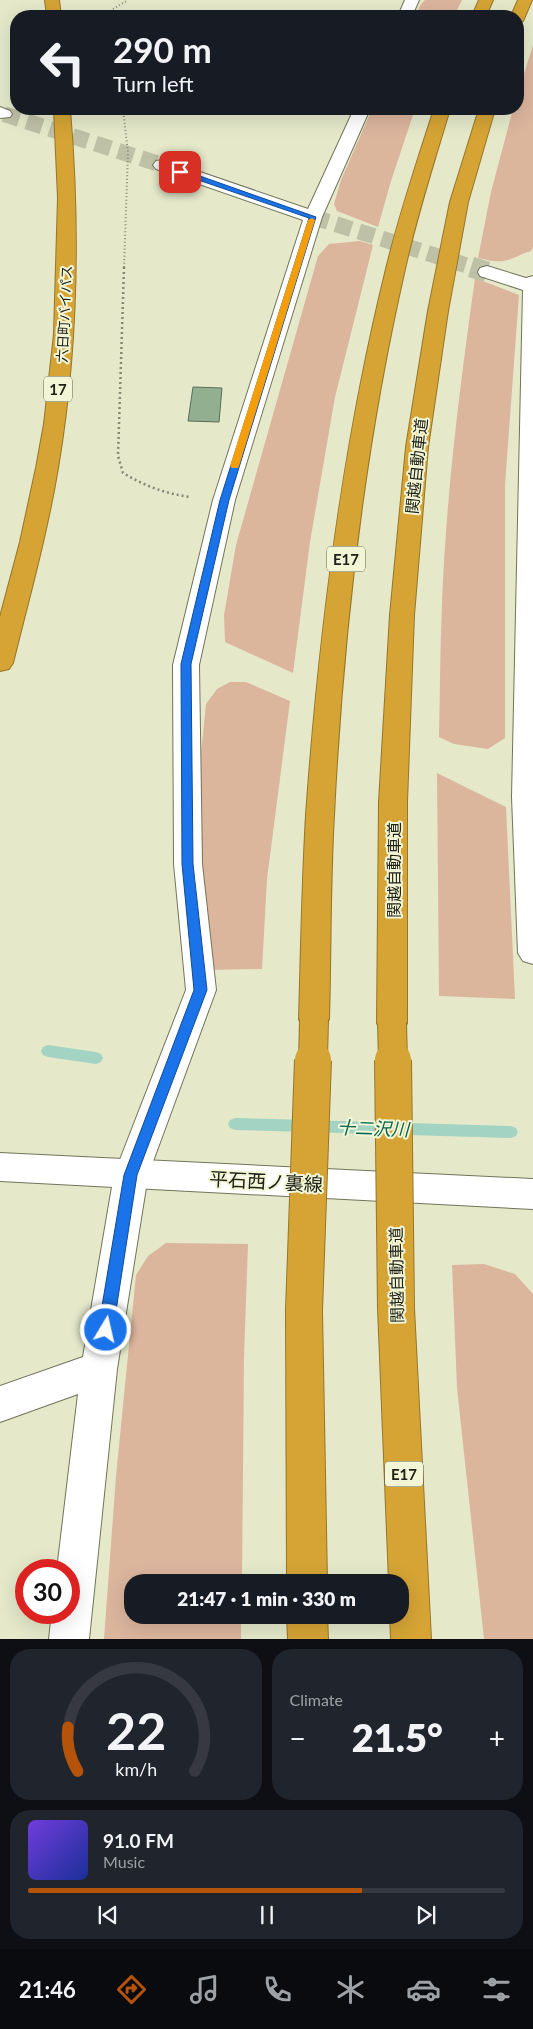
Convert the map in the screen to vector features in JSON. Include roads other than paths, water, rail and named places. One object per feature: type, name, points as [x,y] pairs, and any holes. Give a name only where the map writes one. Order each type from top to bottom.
[{"type":"highway","name":"六日町バイパス","points":[[0,663],[47,468],[60,372],[68,213],[62,115]]},
{"type":"highway","name":"E17","points":[[307,1574],[304,1310],[322,789],[340,607],[360,451],[389,298],[414,198],[440,115]]},
{"type":"highway","name":"関越自動車道","points":[[411,1639],[396,1308],[392,1022],[394,792],[402,615],[417,447],[438,311],[459,202],[484,115]]},
{"type":"highway","points":[[307,1624],[308,1639]]},
{"type":"street","points":[[69,1639],[99,1370],[131,1175],[201,990],[188,864],[186,664],[224,500],[313,217],[359,115]]},
{"type":"street","points":[[162,165],[313,217]]},
{"type":"street","points":[[487,272],[533,285],[526,797],[533,952]]},
{"type":"street","name":"平石西ノ裏線","points":[[0,1167],[533,1194]]},
{"type":"street","points":[[0,1404],[99,1370]]},
{"type":"waterway","name":"十二沢川","points":[[48,1051],[96,1058]]},
{"type":"waterway","name":"十二沢川","points":[[235,1124],[511,1132]]},
{"type":"tunnel","points":[[4,114],[162,165]]},
{"type":"tunnel","points":[[313,217],[475,268]]},
{"type":"tunnel","points":[[471,267],[487,272]]}]
